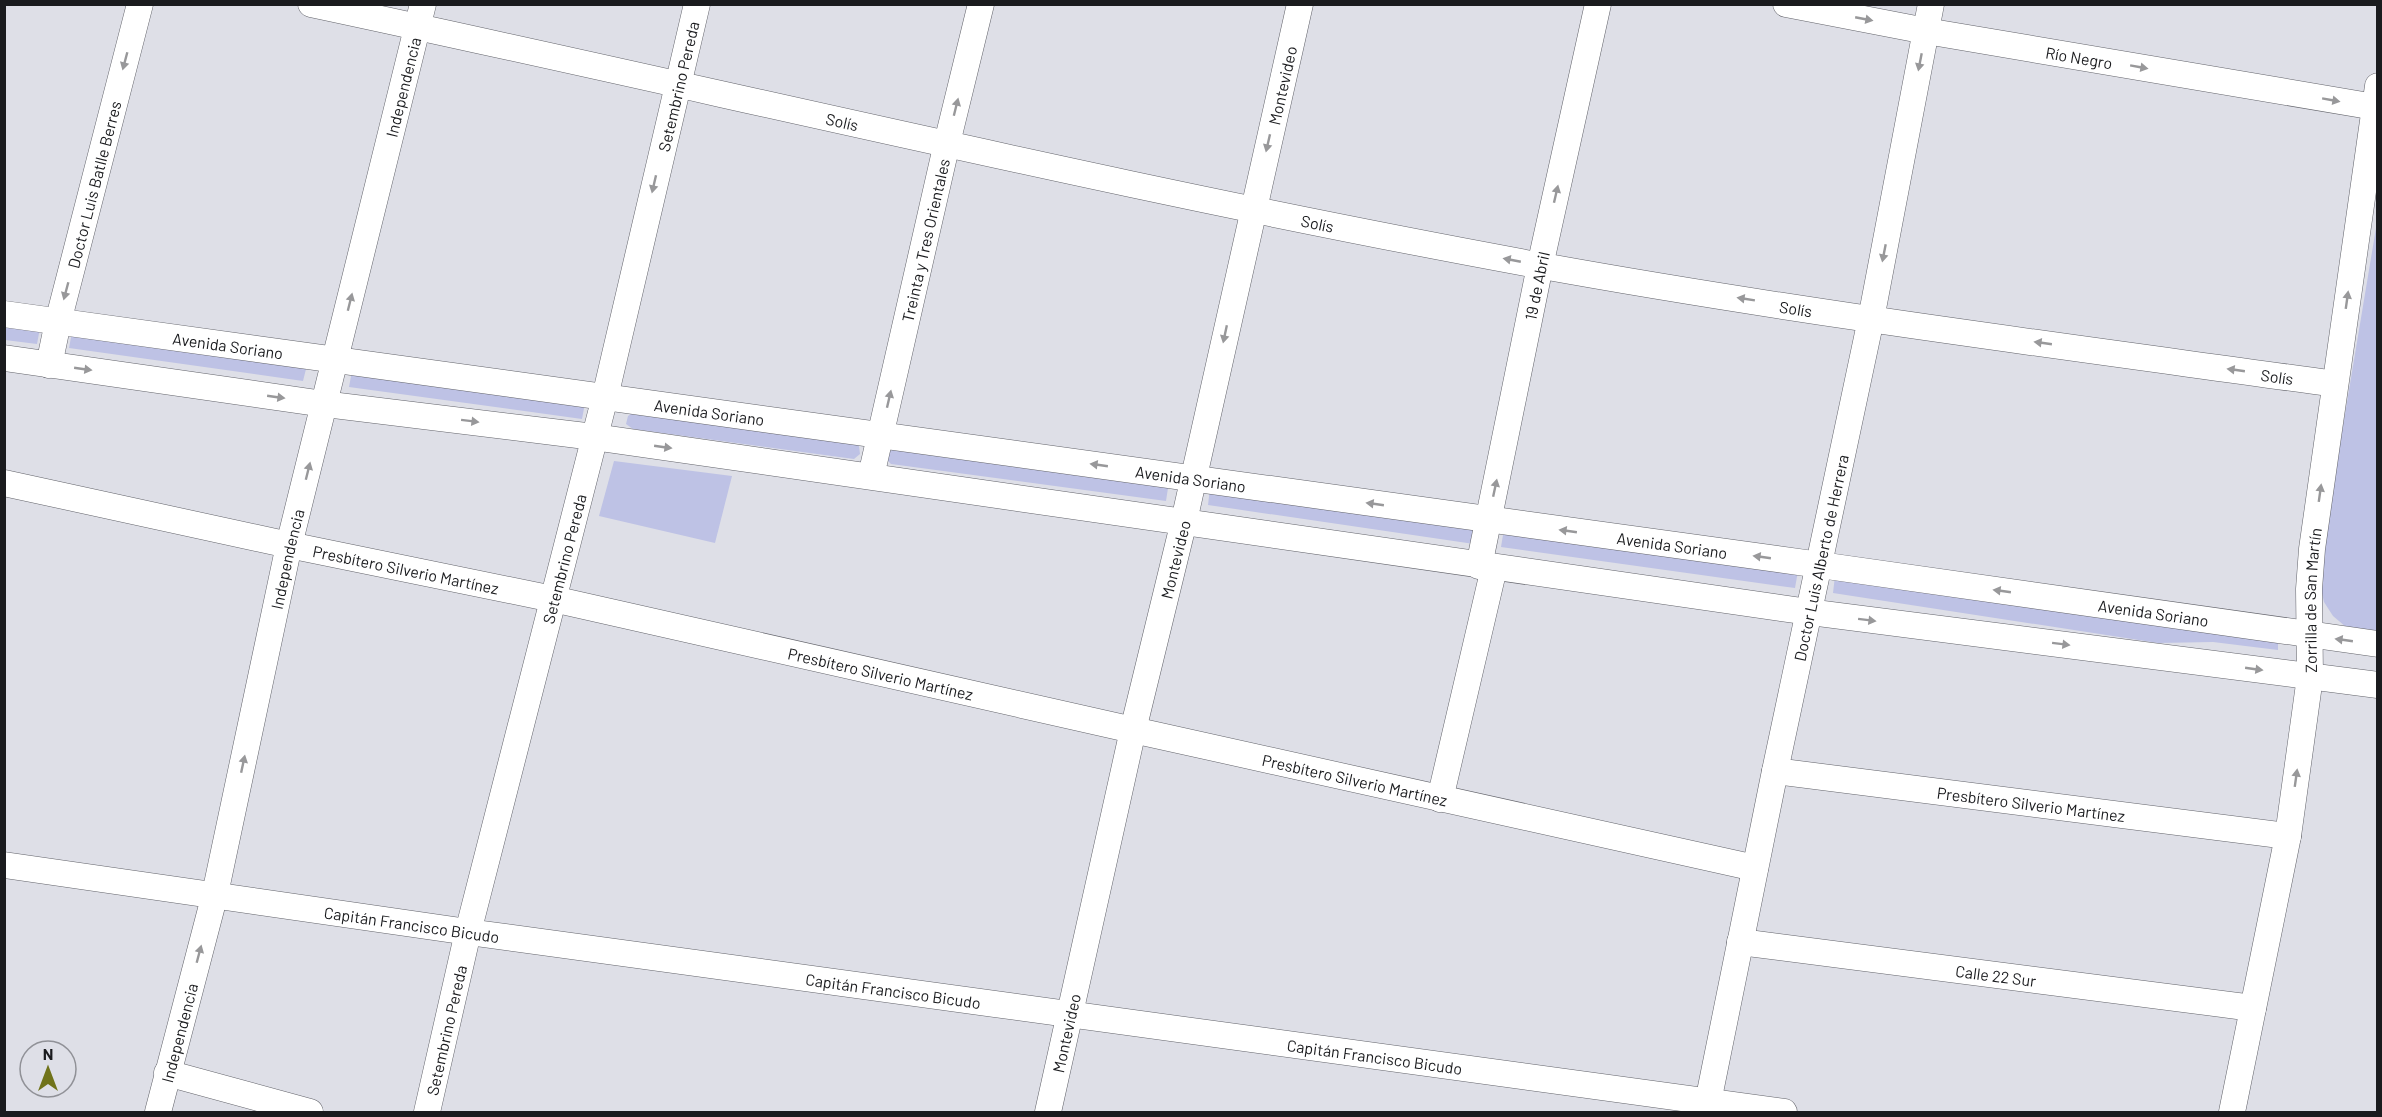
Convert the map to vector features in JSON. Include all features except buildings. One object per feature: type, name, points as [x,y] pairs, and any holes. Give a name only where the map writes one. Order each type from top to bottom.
[{"type":"street","name":"Doctor Luis Batlle Berres","points":[[49,364],[140,4]]},
{"type":"street","name":"Solís","points":[[311,4],[420,16],[677,84],[1252,210],[1540,266],[1871,319],[2335,384]]},
{"type":"street","name":"Setembrino Pereda","points":[[427,1113],[468,932],[605,397],[697,4]]},
{"type":"street","name":"Treinta y Tres Orientales","points":[[871,476],[981,4]]},
{"type":"street","name":"Montevideo","points":[[1048,1113],[1133,730],[1184,521],[1300,4]]},
{"type":"street","name":"19 de Abril","points":[[1440,799],[1487,567],[1488,520],[1540,266],[1598,4]]},
{"type":"street","name":"Río Negro","points":[[1786,4],[1926,31],[2376,97]]},
{"type":"street","name":"Doctor Luis Alberto de Herrera","points":[[1707,1107],[1775,771],[1871,319],[1931,4]]},
{"type":"street","name":"Independencia","points":[[158,1113],[215,894],[290,545],[420,16]]},
{"type":"street","name":"Zorrilla de San Martín","points":[[2232,1113],[2288,836],[2310,677],[2309,589],[2312,549],[2376,97]]},
{"type":"street","name":"Avenida Soriano","points":[[4,314],[335,358],[2378,644]]},
{"type":"street","points":[[4,358],[324,404],[594,437],[1809,612],[2378,685]]},
{"type":"street","name":"Presbítero Silverio Martínez","points":[[4,483],[290,545],[553,598],[1755,868]]},
{"type":"street","name":"Presbítero Silverio Martínez","points":[[1775,771],[2288,836]]},
{"type":"street","name":"Capitán Francisco Bicudo","points":[[4,866],[215,894],[468,932],[1070,1015],[1707,1107],[1784,1113]]},
{"type":"street","name":"Calle 22 Sur","points":[[1740,942],[2253,1008]]},
{"type":"street","points":[[167,1073],[310,1113]]},
{"type":"shaded area","points":[[2377,222],[2377,635],[2352,632],[2333,616],[2324,602],[2318,576]]},
{"type":"shaded area","points":[[5,323],[40,328],[37,344],[5,340]]},
{"type":"shaded area","points":[[72,332],[307,365],[303,381],[69,348]]},
{"type":"shaded area","points":[[352,371],[585,403],[582,419],[349,387]]},
{"type":"shaded area","points":[[631,414],[855,443],[859,446],[860,454],[854,459],[633,429],[626,424]]},
{"type":"shaded area","points":[[890,451],[1168,488],[1166,501],[891,464],[887,460]]},
{"type":"shaded area","points":[[614,461],[732,476],[715,543],[599,516]]},
{"type":"shaded area","points":[[1210,488],[1476,527],[1474,544],[1208,505]]},
{"type":"shaded area","points":[[1504,529],[1798,571],[1795,588],[1501,547]]},
{"type":"shaded area","points":[[1835,576],[2278,642],[2278,650],[2213,642],[2158,643],[1833,593]]}]
